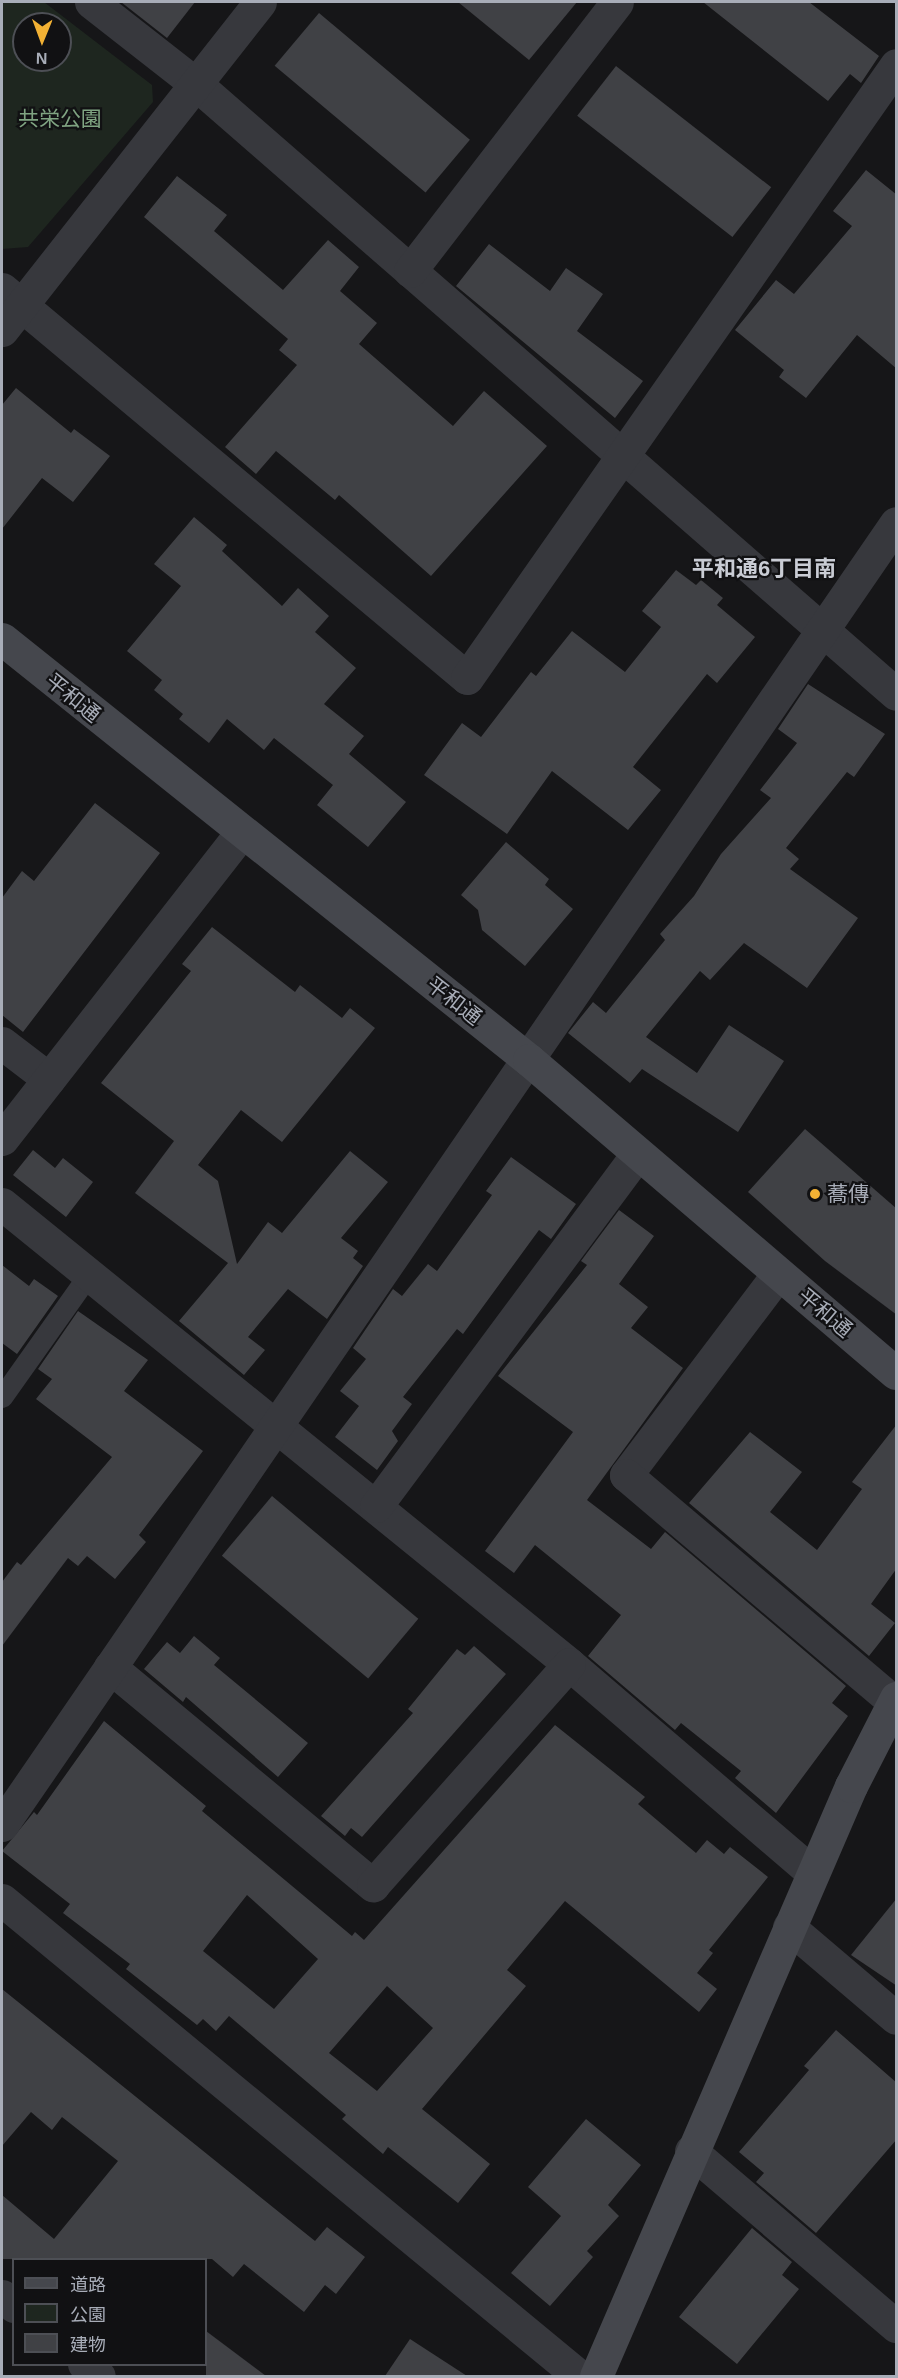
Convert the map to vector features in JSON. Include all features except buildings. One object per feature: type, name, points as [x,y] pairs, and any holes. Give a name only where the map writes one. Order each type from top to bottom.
[{"type":"street","points":[[91,2],[196,84],[622,458],[897,694]]},
{"type":"street","points":[[2,330],[12,298],[196,84],[260,2]]},
{"type":"street","points":[[410,271],[617,2]]},
{"type":"street","points":[[12,298],[467,678],[897,65]]},
{"type":"street","points":[[2,1825],[897,523]]},
{"type":"street","name":"平和通","points":[[2,639],[241,833],[529,1060],[778,1274],[897,1372]]},
{"type":"street","points":[[2,1139],[241,833]]},
{"type":"street","points":[[2,1043],[49,1079]]},
{"type":"street","points":[[376,1506],[637,1154]]},
{"type":"street","points":[[2,1204],[278,1425],[569,1664],[813,1873]]},
{"type":"street","points":[[596,2376],[789,1927],[895,1700],[626,1475],[778,1274]]},
{"type":"street","points":[[110,1667],[373,1885],[569,1664]]},
{"type":"street","points":[[2,1900],[579,2376]]},
{"type":"street","points":[[789,1927],[897,2018]]},
{"type":"street","points":[[691,2151],[897,2326]]},
{"type":"street","points":[[86,2366],[99,2376]]},
{"type":"lane","points":[[2,1397],[89,1274]]},
{"type":"green space","name":"共栄公園","points":[[2,2],[44,2],[57,12],[12,12],[12,72],[72,72],[72,24],[152,85],[153,102],[28,247],[2,249]]},
{"type":"place","name":"蕎傳","points":[[815,1194]]},
{"type":"district","name":"平和通6丁目南","points":[[764,569]]}]
